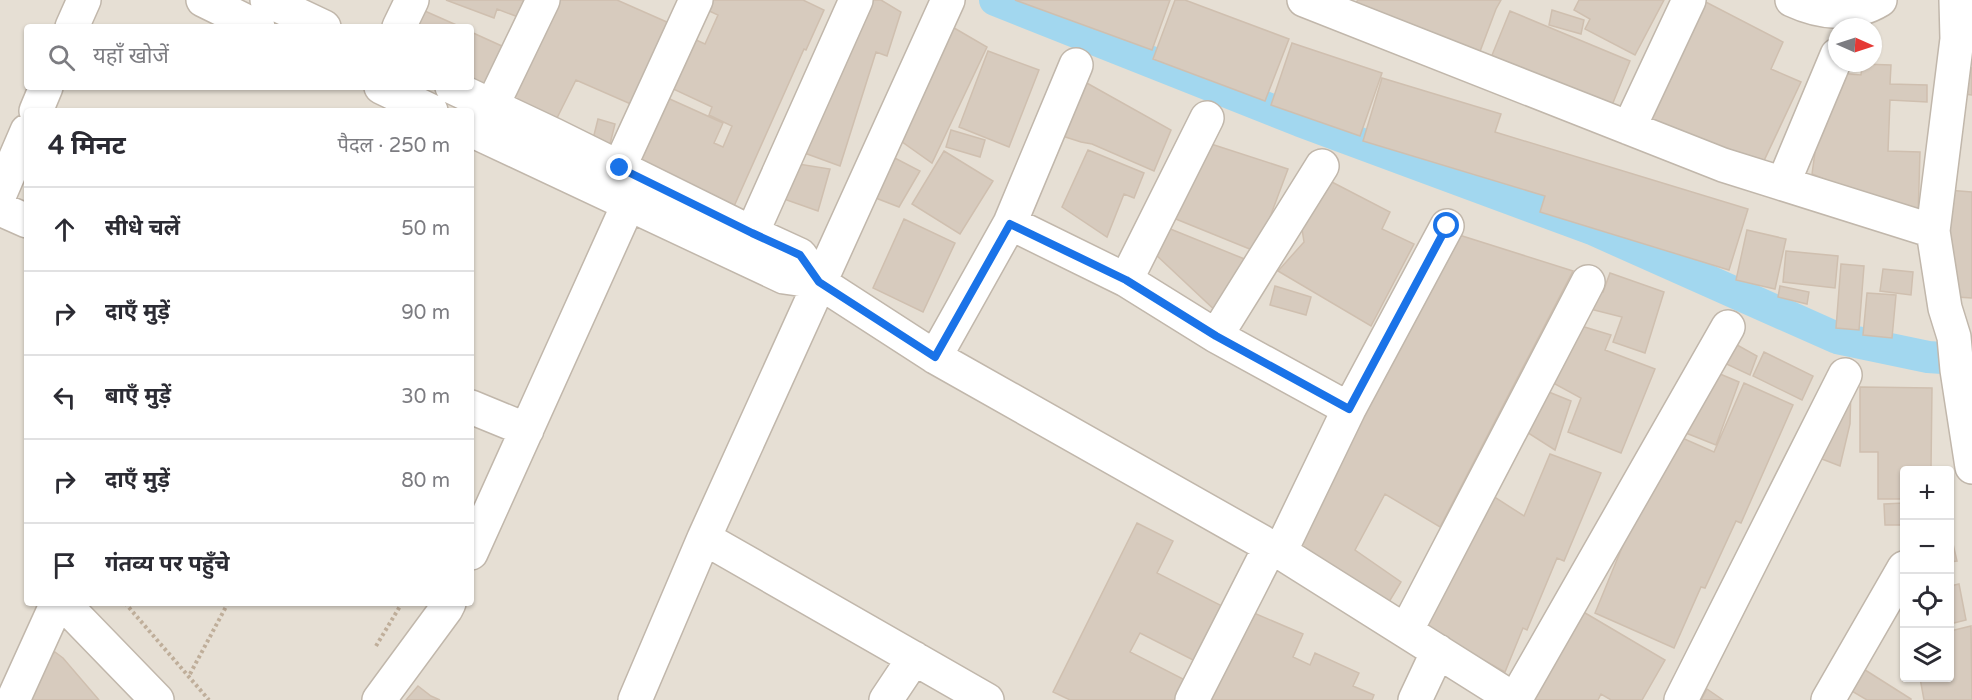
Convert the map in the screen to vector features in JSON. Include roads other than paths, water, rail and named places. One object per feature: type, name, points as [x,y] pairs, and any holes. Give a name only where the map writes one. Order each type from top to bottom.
[{"type":"street","points":[[73,24],[84,0]]},
{"type":"street","points":[[203,0],[252,24]]},
{"type":"street","points":[[267,0],[318,24]]},
{"type":"street","points":[[400,24],[412,0]]},
{"type":"street","points":[[492,106],[543,0]]},
{"type":"street","points":[[620,168],[696,0]]},
{"type":"street","points":[[752,233],[856,0]]},
{"type":"street","points":[[1304,0],[1342,7],[1629,128],[1723,165],[1933,231]]},
{"type":"street","points":[[1629,128],[1689,0]]},
{"type":"street","points":[[1792,0],[1810,8],[1842,12],[1870,6],[1880,0]]},
{"type":"street","points":[[1956,0],[1957,39],[1933,231],[1957,317],[1957,370],[1971,462]]},
{"type":"street","points":[[635,700],[704,538],[948,1]]},
{"type":"street","points":[[935,357],[1010,224],[1076,65]]},
{"type":"street","points":[[1783,184],[1830,72]]},
{"type":"street","points":[[37,108],[45,90]]},
{"type":"street","points":[[387,90],[425,108]]},
{"type":"street","points":[[458,90],[800,255],[819,282],[935,357],[1275,549],[1515,700],[1728,327]]},
{"type":"street","points":[[1126,280],[1207,118]]},
{"type":"street","points":[[474,131],[784,278],[819,282]]},
{"type":"street","points":[[0,194],[24,138]]},
{"type":"street","points":[[1216,336],[1322,166]]},
{"type":"street","points":[[474,546],[628,205]]},
{"type":"street","points":[[0,209],[24,220]]},
{"type":"street","points":[[1010,224],[1126,280],[1216,336],[1349,409]]},
{"type":"street","points":[[1192,700],[1447,226]]},
{"type":"street","points":[[1406,631],[1588,282]]},
{"type":"street","points":[[1681,700],[1845,375]]},
{"type":"street","points":[[474,408],[527,430]]},
{"type":"street","points":[[704,538],[987,700]]},
{"type":"street","points":[[1828,700],[1902,574]]},
{"type":"street","points":[[13,700],[56,606]]},
{"type":"street","points":[[66,606],[157,700]]},
{"type":"street","points":[[379,700],[447,606]]},
{"type":"street","points":[[1414,700],[1438,651]]},
{"type":"street","points":[[886,700],[914,658]]},
{"type":"waterway","points":[[995,0],[1300,121],[1592,229],[1837,338],[1928,357],[1972,360]]}]
